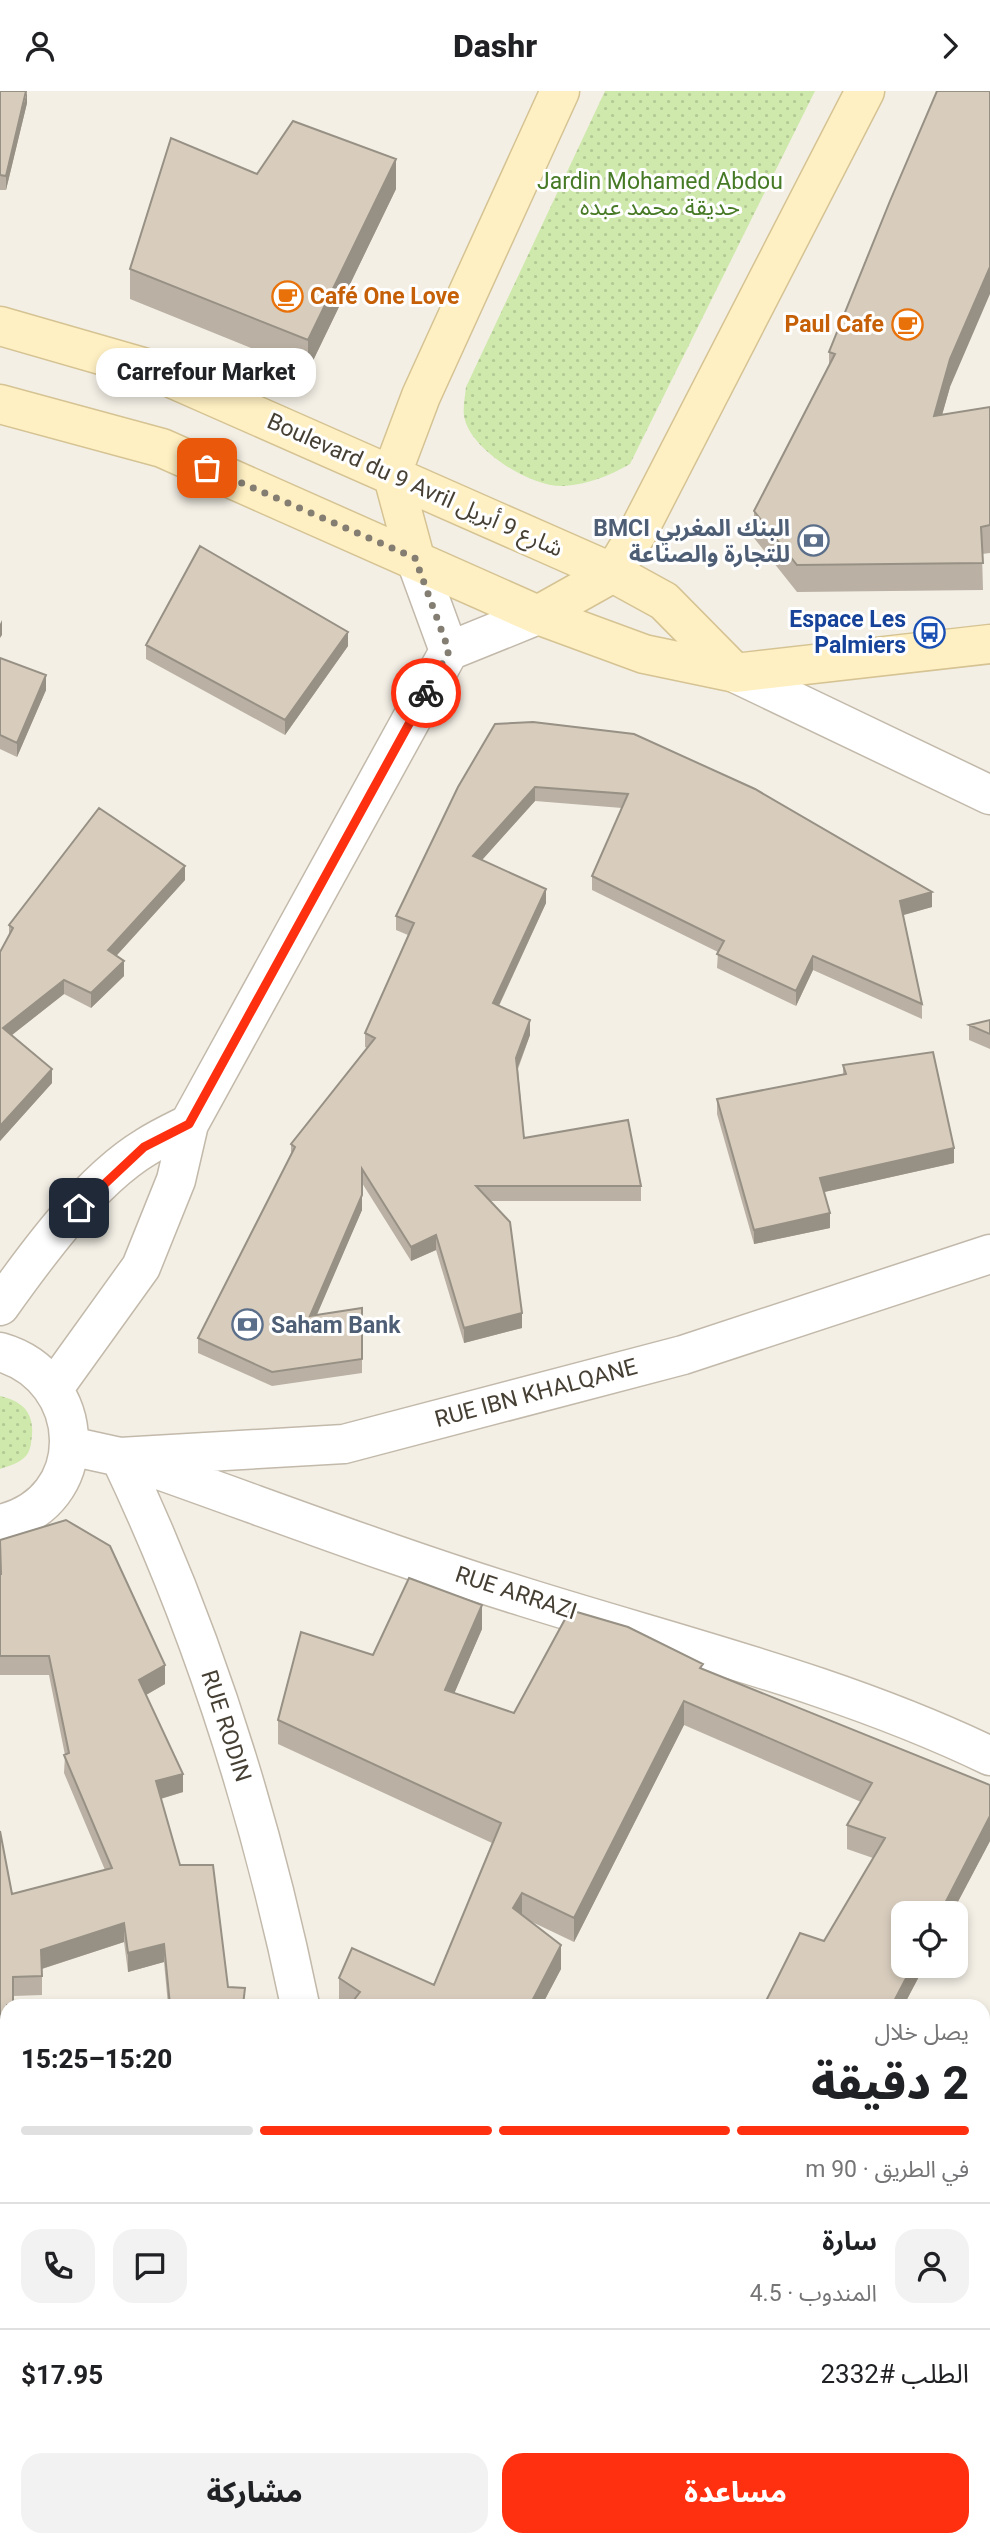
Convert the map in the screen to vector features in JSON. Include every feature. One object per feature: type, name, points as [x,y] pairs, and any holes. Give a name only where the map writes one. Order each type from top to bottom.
[{"type":"street","points":[[449,651],[415,558],[391,473],[421,397],[560,91]]},
{"type":"street","points":[[54,1388],[141,1267],[176,1180],[189,1124],[449,651],[538,615],[612,573],[640,528],[865,91]]},
{"type":"street","name":"Boulevard du 9 Avril شارع 9 أبريل","points":[[0,326],[153,370],[612,573],[664,601],[735,673]]},
{"type":"street","points":[[0,404],[162,448],[415,558],[538,615],[644,655],[735,673],[990,795]]},
{"type":"street","points":[[735,673],[990,644]]},
{"type":"street","points":[[0,1306],[36,1256],[117,1170],[144,1147],[189,1124]]},
{"type":"street","name":"RUE IBN KHALQANE","points":[[70,1446],[120,1457],[344,1444],[683,1355],[990,1254]]},
{"type":"street","points":[[0,1352],[31,1365],[54,1388],[66,1412],[70,1446],[63,1471],[50,1494],[28,1513],[0,1524]]},
{"type":"street","name":"RUE ARRAZI","points":[[120,1457],[521,1596],[778,1674],[945,1734],[990,1756]]},
{"type":"street","name":"RUE RODIN","points":[[120,1457],[158,1538],[218,1702],[259,1828],[299,1999]]},
{"type":"green space","name":"Jardin Mohamed Abdou حديقة محمد عبده","points":[[605,91],[815,91],[630,464],[590,481],[564,486],[551,485],[536,481],[505,465],[479,444],[470,432],[464,416],[466,387]]},
{"type":"green space","points":[[0,1396],[20,1404],[29,1414],[32,1427],[27,1455],[17,1463],[0,1469]]},
{"type":"building","points":[[0,91],[26,91],[6,176],[0,175]]},
{"type":"building","points":[[937,91],[990,91],[990,267],[950,359],[934,416],[990,407],[990,525],[981,527],[983,563],[797,565],[754,511],[835,354],[829,352]]},
{"type":"building","points":[[293,121],[396,159],[308,340],[130,269],[171,138],[257,174]]},
{"type":"building","points":[[200,546],[348,632],[285,720],[146,645]]},
{"type":"building","points":[[0,658],[46,675],[17,743],[0,735]]},
{"type":"building","points":[[533,722],[634,734],[755,789],[932,892],[900,901],[922,1004],[813,956],[796,991],[717,954],[724,941],[592,876],[628,794],[535,787],[473,856],[546,889],[493,1003],[530,1020],[516,1058],[524,1138],[628,1120],[641,1186],[476,1186],[510,1222],[522,1313],[464,1328],[436,1235],[411,1247],[362,1169],[362,1195],[310,1316],[362,1308],[362,1359],[272,1372],[198,1338],[295,1147],[291,1144],[375,1038],[365,1033],[414,923],[396,916],[458,787],[495,724]]},
{"type":"building","points":[[99,808],[185,866],[108,950],[124,961],[91,993],[64,980],[3,1028],[52,1069],[0,1126],[0,952],[13,928],[9,925]]},
{"type":"building","points":[[990,1020],[990,1034],[969,1025]]},
{"type":"building","points":[[933,1052],[954,1148],[820,1178],[830,1213],[754,1230],[717,1099],[846,1074],[843,1065]]},
{"type":"building","points":[[66,1520],[110,1546],[165,1665],[139,1680],[183,1774],[156,1781],[180,1865],[213,1865],[228,1987],[245,1988],[244,1999],[169,1999],[164,1944],[128,1953],[124,1923],[41,1950],[42,1976],[13,1977],[13,1999],[0,1999],[0,1831],[12,1894],[112,1868],[64,1755],[69,1753],[49,1656],[0,1656],[0,1540]]},
{"type":"building","points":[[409,1578],[482,1605],[445,1690],[514,1713],[570,1610],[628,1627],[703,1664],[700,1668],[990,1785],[990,1816],[946,1901],[891,1901],[891,1978],[906,1978],[895,1999],[767,1999],[800,1933],[824,1941],[885,1838],[847,1825],[872,1783],[684,1701],[574,1918],[522,1893],[513,1908],[561,1945],[533,1999],[355,1999],[360,1992],[339,1978],[352,1948],[434,1985],[501,1823],[278,1720],[301,1632],[373,1655]]},
{"type":"way so far","points":[[207,468],[415,558],[449,651],[426,693]]},
{"type":"place","name":"Café One Love","points":[[287,296]]},
{"type":"place","name":"Paul Cafe","points":[[907,324]]},
{"type":"place","name":"Carrefour Market","points":[[207,468]]},
{"type":"place","name":"BMCI البنك المغربي للتجارة والصناعة","points":[[813,541]]},
{"type":"place","name":"Espace Les Palmiers","points":[[929,632]]},
{"type":"place","name":"Saham Bank","points":[[248,1325]]},
{"type":"route","points":[[79,1208],[144,1147],[189,1124],[426,693]]}]
